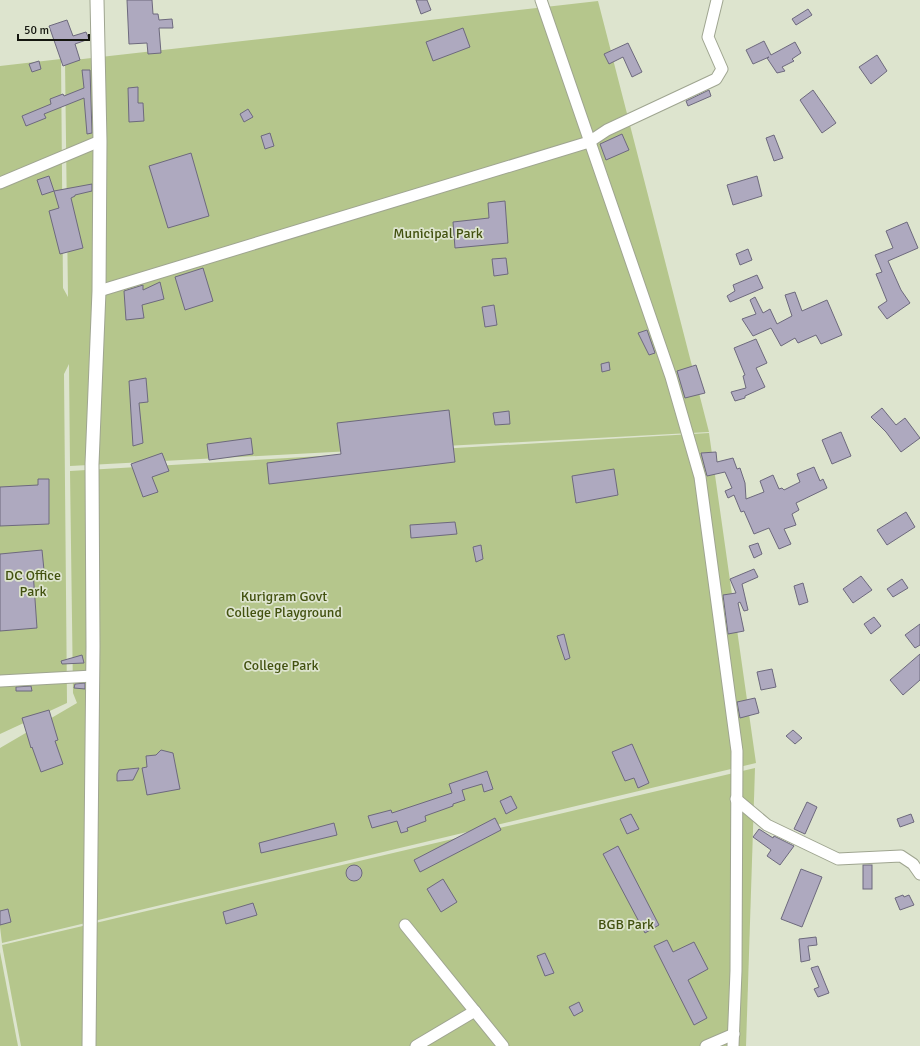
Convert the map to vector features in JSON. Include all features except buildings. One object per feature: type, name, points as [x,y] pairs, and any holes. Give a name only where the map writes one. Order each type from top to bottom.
[{"type":"main road","points":[[90,1046],[93,676],[92,464],[99,291],[100,141],[97,0]]},
{"type":"street","points":[[541,0],[671,377],[700,477],[737,751],[736,971],[734,1046]]},
{"type":"street","points":[[99,291],[589,142],[607,130],[716,79],[722,69],[708,38],[716,0]]},
{"type":"street","points":[[0,183],[100,141]]},
{"type":"street","points":[[0,681],[93,676]]},
{"type":"street","points":[[736,799],[767,825],[838,859],[901,856],[913,864],[920,874]]},
{"type":"street","points":[[404,925],[503,1046]]},
{"type":"street","points":[[416,1046],[475,1011]]},
{"type":"street","points":[[706,1046],[734,1034]]},
{"type":"green space","name":"Municipal Park","points":[[598,1],[709,432],[70,466],[69,364],[64,374],[67,703],[0,734],[0,66],[61,59],[63,288],[68,297],[65,61]]},
{"type":"green space","name":"College Park","points":[[709,433],[756,763],[2,943],[0,927],[0,748],[77,703],[73,693],[70,471]]},
{"type":"green space","name":"BGB Park","points":[[755,768],[746,1046],[21,1046],[2,945]]},
{"type":"green space","points":[[0,952],[18,1046],[0,1046]]},
{"type":"park label","name":"DC Office Park","points":[[33,584]]},
{"type":"park label","name":"Kurigram Govt College Playground","points":[[284,604]]}]
